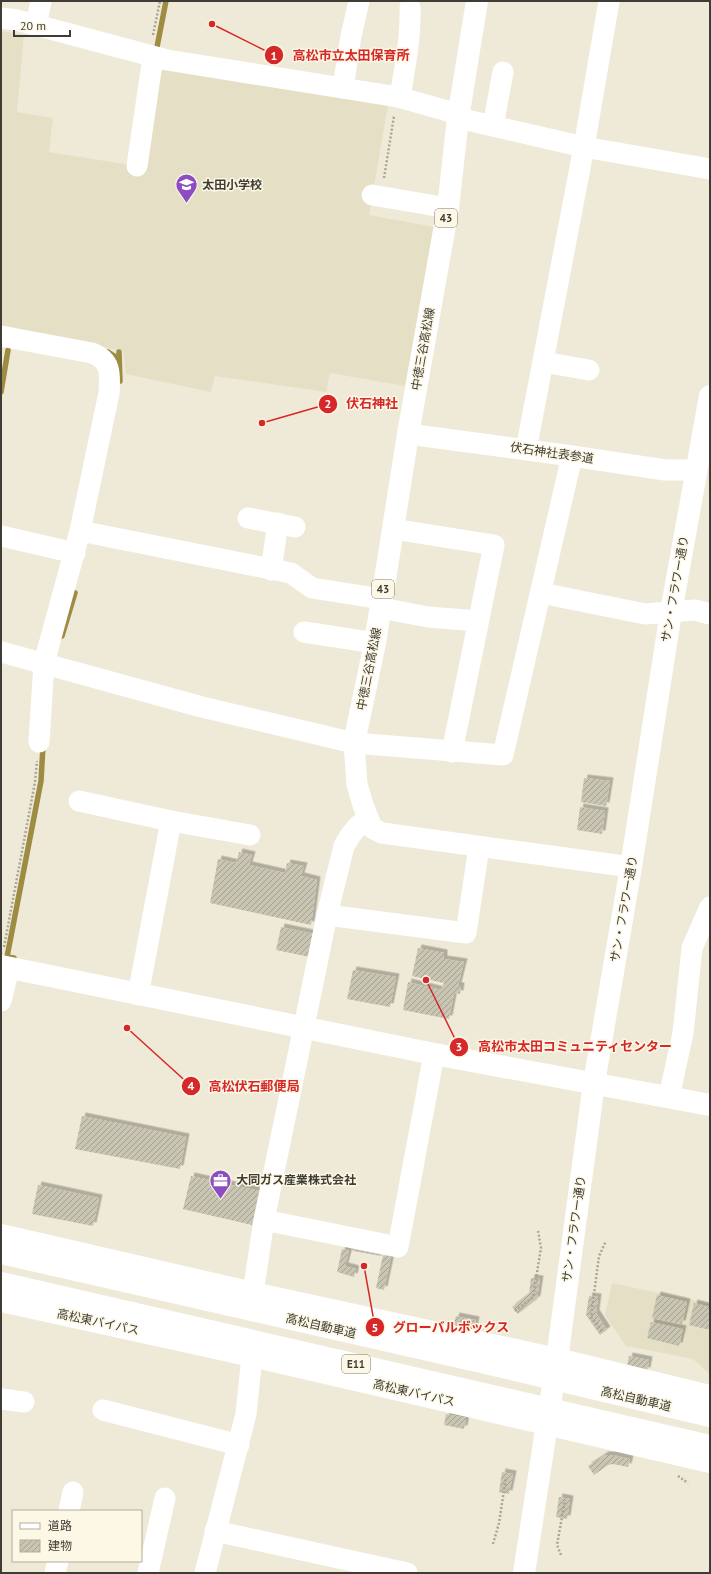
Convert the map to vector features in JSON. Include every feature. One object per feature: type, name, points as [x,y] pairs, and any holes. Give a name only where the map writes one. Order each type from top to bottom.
[{"type":"main road","name":"中徳三谷高松線","points":[[354,744],[375,642],[408,434],[448,208],[458,116],[477,1]]},
{"type":"main road","name":"サン・フラワー通り","points":[[524,1573],[557,1359],[594,1083],[631,867],[671,612],[703,471],[710,396]]},
{"type":"main road","points":[[4,962],[138,995],[434,1054],[710,1104]]},
{"type":"main road","points":[[1,1235],[253,1293],[557,1359],[710,1396]]},
{"type":"main road","name":"高松自動車道","points":[[1,1253],[710,1416]]},
{"type":"main road","name":"E11","points":[[1,1283],[710,1446]]},
{"type":"main road","name":"高松東バイパス","points":[[1,1301],[252,1356],[710,1462]]},
{"type":"street","points":[[36,26],[41,1]]},
{"type":"street","points":[[343,88],[351,36],[359,1]]},
{"type":"street","points":[[526,450],[584,147],[609,1]]},
{"type":"street","points":[[399,97],[409,44],[411,22],[410,6]]},
{"type":"street","points":[[1,18],[167,60],[399,97],[493,126],[584,147],[710,169]]},
{"type":"street","points":[[137,166],[151,56]]},
{"type":"street","points":[[493,126],[503,72]]},
{"type":"street","points":[[376,196],[448,208]]},
{"type":"street","points":[[1,336],[92,353],[104,360],[110,372],[109,393],[75,554],[44,663],[39,742]]},
{"type":"street","points":[[543,362],[588,370]]},
{"type":"street","name":"伏石神社表参道","points":[[408,434],[665,470],[703,471]]},
{"type":"street","points":[[1,652],[202,707],[354,744],[503,755],[572,456]]},
{"type":"street","points":[[248,518],[286,525],[271,570]]},
{"type":"street","points":[[393,529],[494,545],[452,752]]},
{"type":"street","points":[[80,531],[291,574],[312,588],[381,603],[428,617],[478,621]]},
{"type":"street","points":[[1,536],[75,554]]},
{"type":"street","points":[[541,593],[645,614],[695,610],[710,614]]},
{"type":"street","points":[[304,632],[375,642]]},
{"type":"street","points":[[354,744],[357,784],[363,805],[372,828],[382,834],[631,867]]},
{"type":"street","points":[[79,801],[171,821],[250,835]]},
{"type":"street","points":[[253,1293],[264,1220],[327,915],[344,846],[357,827],[368,818]]},
{"type":"street","points":[[138,995],[171,821]]},
{"type":"street","points":[[327,915],[466,933],[479,847]]},
{"type":"street","points":[[669,1097],[683,1033],[692,948],[710,907]]},
{"type":"street","points":[[1,1001],[4,962]]},
{"type":"street","points":[[264,1220],[398,1247],[434,1054]]},
{"type":"street","points":[[205,1573],[246,1414],[252,1356]]},
{"type":"street","points":[[1,1399],[24,1402]]},
{"type":"street","points":[[103,1410],[239,1444]]},
{"type":"street","points":[[148,1573],[165,1498]]},
{"type":"street","points":[[215,1531],[347,1567],[407,1573]]},
{"type":"street","points":[[55,1573],[58,1562]]},
{"type":"path","points":[[151,56],[160,1]]},
{"type":"path","points":[[376,196],[399,97]]},
{"type":"path","points":[[4,962],[35,782],[39,742]]},
{"type":"path","points":[[515,1311],[533,1297],[540,1248],[538,1231]]},
{"type":"path","points":[[602,1331],[591,1317],[599,1256],[606,1241]]},
{"type":"path","points":[[493,1544],[499,1523],[506,1477]]},
{"type":"path","points":[[561,1555],[557,1545],[565,1500]]},
{"type":"shaded area","name":"太田小学校","points":[[1,31],[24,35],[17,112],[53,118],[49,152],[137,166],[160,72],[163,68],[388,105],[369,215],[434,227],[405,386],[330,373],[326,392],[215,376],[211,392],[126,374],[123,351],[1,327]]},
{"type":"shaded area","points":[[612,1283],[710,1304],[710,1374],[693,1359],[626,1346],[605,1315]]},
{"type":"building","points":[[584,778],[610,781],[606,806],[581,802]]},
{"type":"building","points":[[580,807],[605,811],[602,834],[577,830]]},
{"type":"building","points":[[239,852],[252,855],[249,865],[285,873],[287,863],[304,866],[301,876],[317,880],[311,925],[210,903],[218,859],[236,863]]},
{"type":"building","points":[[281,927],[315,934],[310,957],[276,950]]},
{"type":"building","points":[[418,948],[444,953],[444,959],[464,962],[458,986],[461,986],[460,994],[454,993],[449,1019],[403,1010],[408,982],[441,990],[444,983],[412,976]]},
{"type":"building","points":[[353,970],[396,977],[390,1007],[347,999]]},
{"type":"building","points":[[82,1116],[186,1137],[180,1169],[75,1149]]},
{"type":"building","name":"大同ガス産業株式会社","points":[[191,1176],[259,1191],[252,1225],[183,1209]]},
{"type":"building","points":[[38,1185],[99,1198],[93,1226],[32,1214]]},
{"type":"building","points":[[351,1246],[384,1252],[381,1256],[353,1251]]},
{"type":"building","points":[[342,1249],[349,1251],[345,1266],[356,1269],[354,1277],[337,1272]]},
{"type":"building","points":[[383,1255],[391,1257],[384,1290],[376,1288]]},
{"type":"building","points":[[531,1278],[540,1279],[537,1299],[518,1314],[512,1307],[529,1294]]},
{"type":"building","points":[[657,1295],[687,1302],[682,1324],[652,1318]]},
{"type":"building","points":[[589,1296],[598,1297],[596,1313],[607,1330],[600,1335],[586,1315]]},
{"type":"building","points":[[694,1303],[710,1307],[710,1330],[689,1325]]},
{"type":"building","points":[[456,1316],[476,1320],[474,1331],[453,1327]]},
{"type":"building","points":[[651,1322],[683,1329],[679,1346],[647,1338]]},
{"type":"building","points":[[629,1356],[649,1360],[647,1371],[627,1367]]},
{"type":"building","points":[[446,1414],[466,1418],[464,1429],[444,1425]]},
{"type":"building","points":[[605,1455],[613,1455],[630,1459],[628,1467],[613,1464],[608,1465],[594,1475],[588,1466]]},
{"type":"building","points":[[502,1472],[513,1474],[509,1494],[499,1492]]},
{"type":"building","points":[[559,1497],[570,1499],[567,1519],[556,1517]]},
{"type":"waterway","points":[[157,47],[166,1]]},
{"type":"waterway","points":[[1,392],[8,350]]},
{"type":"waterway","points":[[108,352],[119,359]]},
{"type":"waterway","points":[[119,352],[120,381]]},
{"type":"waterway","points":[[62,636],[75,593]]},
{"type":"waterway","points":[[14,958],[7,957],[41,781],[43,746]]},
{"type":"place","name":"高松市立太田保育所","points":[[212,24]]},
{"type":"place","name":"太田小学校","points":[[186,204]]},
{"type":"place","name":"伏石神社","points":[[262,423]]},
{"type":"place","name":"高松市太田コミュニティセンター","points":[[426,980]]},
{"type":"place","name":"高松伏石郵便局","points":[[127,1028]]},
{"type":"place","name":"大同ガス産業株式会社","points":[[221,1200]]},
{"type":"place","name":"グローバルボックス","points":[[364,1266]]}]
